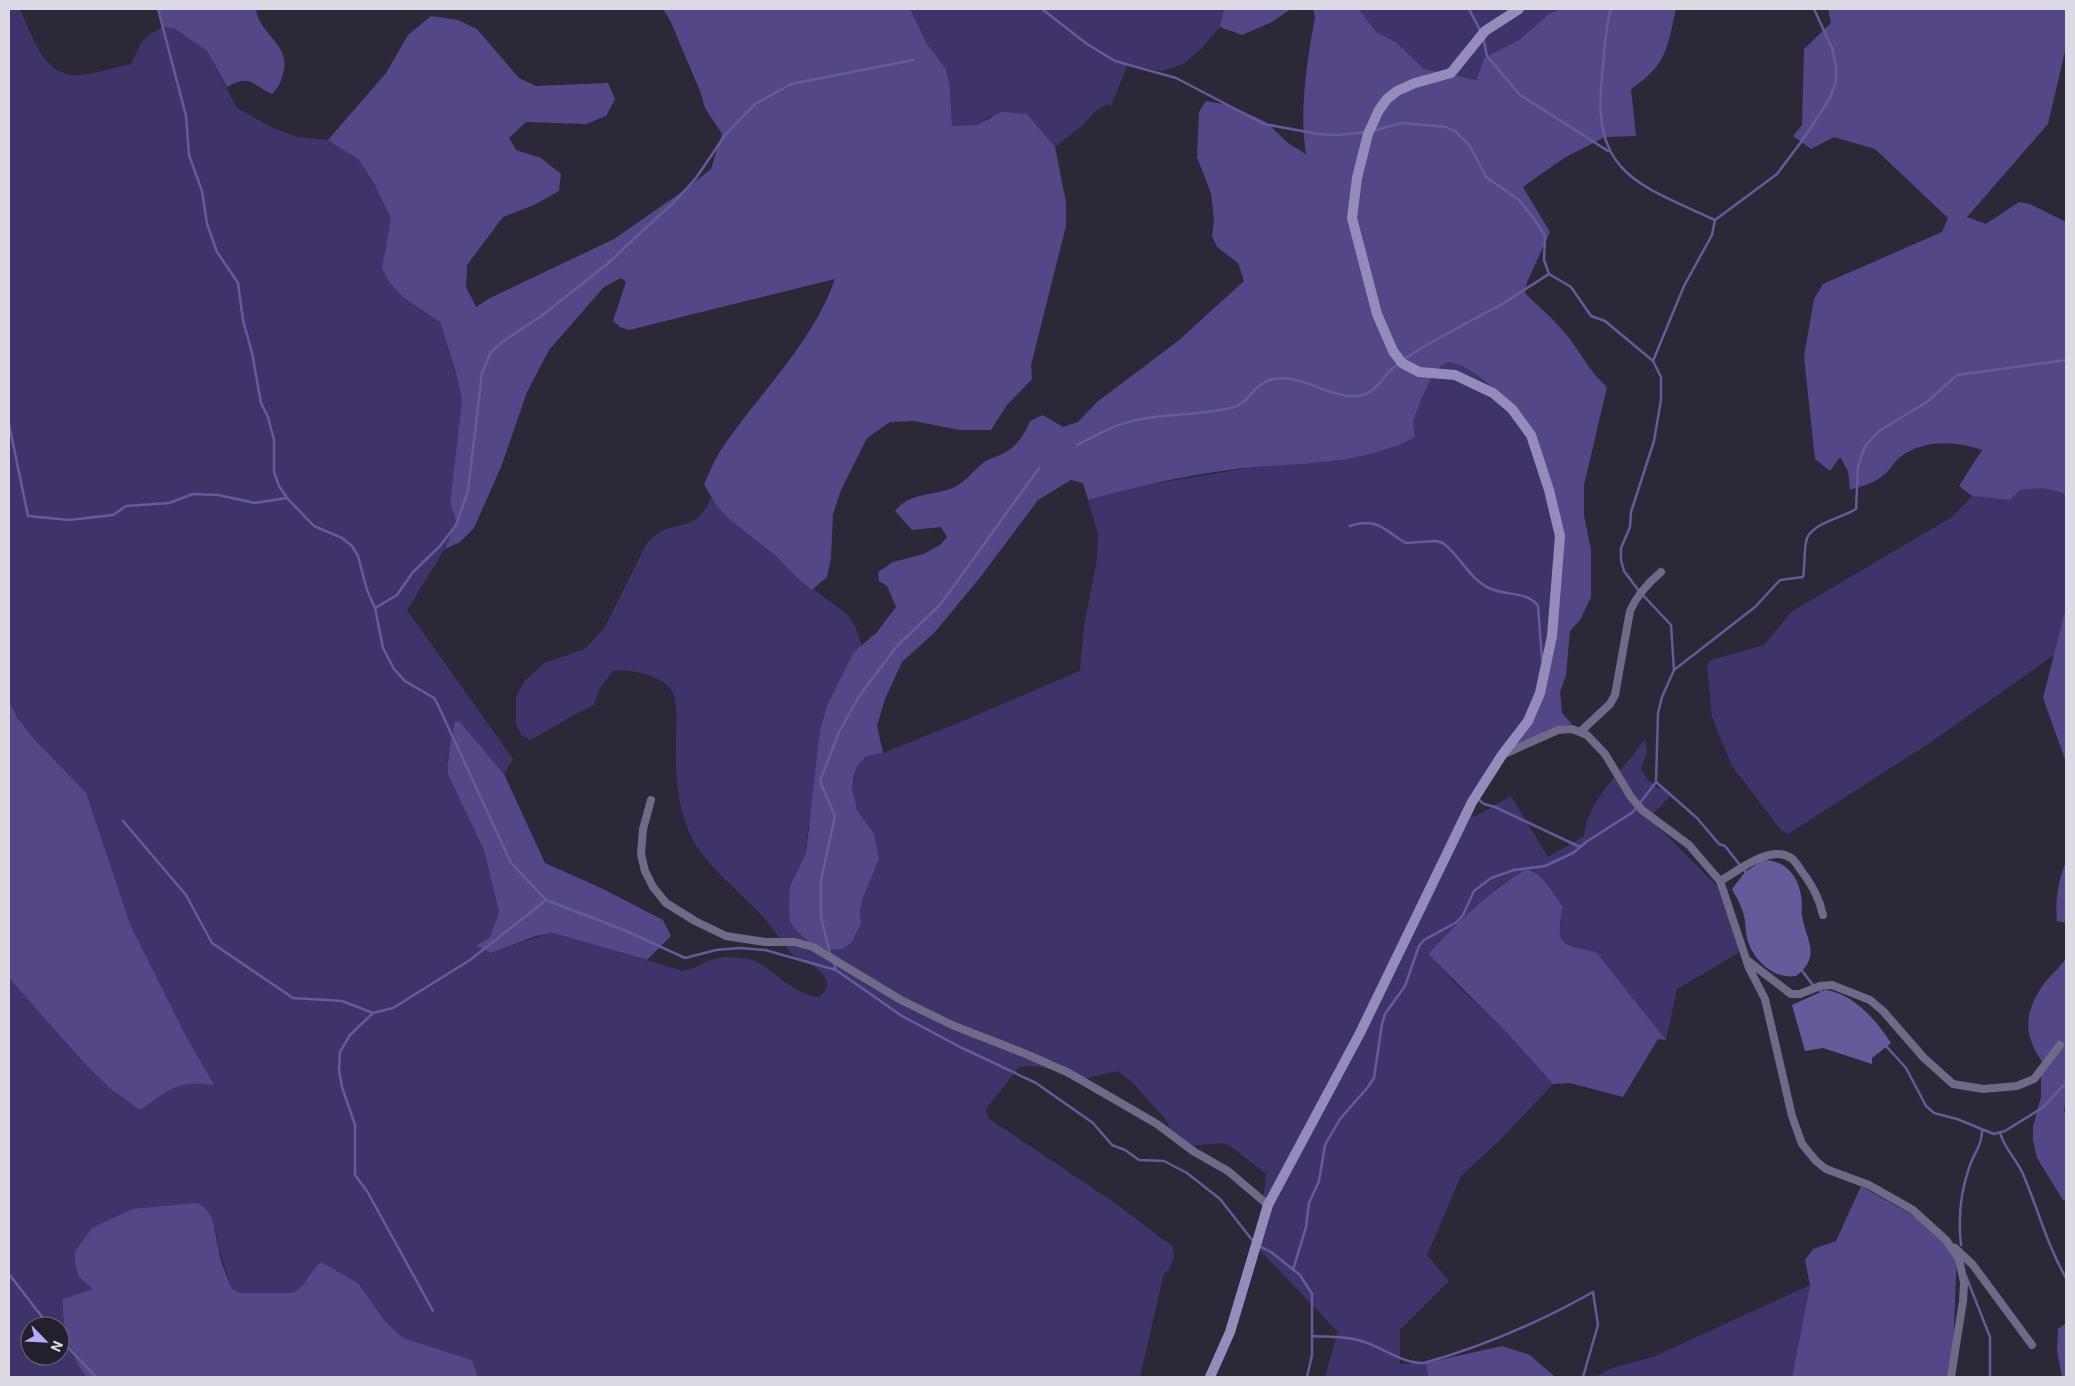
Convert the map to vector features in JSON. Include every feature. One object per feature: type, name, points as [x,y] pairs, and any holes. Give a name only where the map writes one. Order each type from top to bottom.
[{"type":"main road","points":[[1210,1377],[1230,1332],[1268,1205],[1360,1032],[1467,811],[1502,755],[1532,714],[1540,693],[1552,636],[1560,536],[1549,490],[1531,435],[1520,418],[1504,401],[1464,379],[1455,376],[1419,372],[1409,368],[1398,358],[1377,314],[1353,228],[1352,207],[1368,134],[1379,110],[1387,99],[1397,91],[1415,83],[1450,73],[1485,31],[1519,9]]},
{"type":"street","points":[[1580,732],[1610,704],[1615,695],[1630,611],[1645,587],[1660,572]]},
{"type":"street","points":[[1502,755],[1558,730],[1580,732],[1592,738],[1605,754],[1631,797],[1642,810],[1684,841],[1720,881],[1746,960],[1765,1000],[1792,1116],[1797,1134],[1807,1152],[1826,1169],[1869,1185],[1903,1204],[1946,1240],[1970,1261],[2032,1345]]},
{"type":"street","points":[[651,800],[643,829],[642,854],[645,870],[657,893],[666,903],[726,936],[765,942],[795,942],[813,947],[901,1000],[952,1025],[1026,1054],[1069,1074],[1157,1124],[1193,1150],[1228,1171],[1268,1205]]},
{"type":"street","points":[[1720,881],[1761,858],[1776,854],[1785,855],[1794,861],[1814,888],[1823,915]]},
{"type":"street","points":[[1746,960],[1791,994],[1800,994],[1820,986],[1832,985],[1870,1000],[1879,1007],[1924,1058],[1953,1084],[1983,1089],[2017,1086],[2034,1079],[2060,1046]]},
{"type":"street","points":[[1946,1240],[1960,1259],[1964,1283],[1951,1377]]},
{"type":"shaded area","points":[[9,9],[20,9],[33,40],[46,60],[63,73],[74,75],[95,73],[131,64],[141,43],[150,34],[162,27],[175,29],[207,51],[237,108],[273,128],[297,137],[328,140],[345,149],[358,159],[382,199],[391,218],[390,233],[384,251],[404,298],[440,322],[455,369],[462,400],[450,503],[456,521],[446,547],[407,610],[513,759],[504,774],[459,721],[455,722],[447,761],[484,850],[499,912],[490,937],[476,946],[483,949],[502,948],[553,933],[683,971],[724,957],[748,959],[755,961],[786,983],[810,996],[819,997],[826,990],[827,984],[820,971],[793,955],[765,919],[707,860],[693,839],[682,813],[679,799],[676,770],[677,711],[673,693],[669,687],[646,674],[620,670],[613,671],[599,689],[594,705],[538,736],[530,740],[521,735],[516,724],[516,697],[524,682],[544,663],[585,649],[605,627],[646,545],[664,530],[698,518],[705,510],[711,497],[730,520],[776,556],[795,576],[847,614],[855,626],[862,646],[853,653],[846,668],[808,828],[806,853],[790,886],[790,922],[861,924],[860,911],[863,898],[879,859],[873,834],[857,810],[854,801],[852,788],[858,764],[867,756],[883,753],[1080,671],[1084,626],[1097,559],[1098,534],[1088,500],[1140,486],[1255,467],[1324,461],[1415,437],[1413,422],[1421,400],[1435,370],[1448,362],[1463,366],[1484,380],[1501,395],[1540,457],[1549,474],[1561,554],[1541,694],[1522,732],[1470,795],[1464,807],[1474,817],[1511,796],[1548,857],[1584,836],[1592,809],[1599,797],[1645,739],[1647,753],[1641,768],[1643,773],[1653,784],[1672,794],[1654,813],[1653,822],[1717,886],[1740,952],[1677,989],[1666,1040],[1596,952],[1568,945],[1564,942],[1560,929],[1563,907],[1533,871],[1526,869],[1498,887],[1428,954],[1509,1035],[1553,1084],[1501,1139],[1461,1176],[1427,1255],[1449,1281],[1400,1330],[1400,1364],[1426,1363],[1428,1377],[1325,1377],[1338,1332],[1254,1244],[1260,1222],[1266,1174],[1233,1148],[1223,1143],[1186,1146],[1174,1139],[1167,1121],[1131,1081],[1118,1071],[1074,1081],[1055,1071],[1034,1066],[1019,1067],[986,1109],[988,1118],[1115,1203],[1173,1247],[1174,1258],[1168,1271],[1164,1273],[1140,1377],[478,1377],[472,1360],[403,1338],[385,1321],[358,1283],[321,1262],[300,1289],[293,1293],[240,1293],[232,1289],[209,1212],[79,1277],[94,1289],[64,1299],[64,1316],[20,1316],[20,1366],[70,1366],[70,1347],[86,1377],[9,1377],[9,978],[85,1064],[122,1098],[140,1109],[174,1088],[190,1084],[213,1084],[186,1036],[130,924],[86,794],[18,719],[9,701]]},
{"type":"shaded area","points":[[158,9],[256,9],[262,25],[282,52],[284,70],[277,88],[272,94],[246,81],[241,81],[227,87],[207,51],[175,29],[162,27]]},
{"type":"shaded area","points":[[663,9],[910,9],[927,44],[946,69],[950,88],[952,126],[977,125],[1001,112],[1027,114],[1055,147],[1066,202],[1066,226],[1031,365],[1032,379],[1007,405],[991,430],[960,430],[914,421],[890,422],[867,438],[841,490],[833,514],[831,558],[827,577],[812,590],[776,556],[730,520],[716,505],[704,484],[719,453],[813,326],[835,279],[629,330],[620,327],[613,321],[626,282],[621,278],[604,287],[549,350],[527,392],[501,467],[474,528],[460,542],[445,549],[456,521],[450,503],[462,400],[455,369],[440,322],[404,298],[390,283],[382,268],[391,218],[374,184],[358,159],[328,140],[386,73],[408,35],[431,16],[458,20],[477,29],[519,78],[536,86],[608,83],[615,99],[606,116],[586,124],[526,122],[509,138],[516,150],[541,158],[561,174],[559,191],[534,205],[503,217],[467,265],[466,287],[476,307],[490,298],[614,239],[686,189],[711,169],[722,134],[705,108],[700,91],[670,20]]},
{"type":"shaded area","points":[[910,9],[1224,9],[1220,27],[1201,49],[1183,64],[1162,71],[1128,64],[1111,106],[1108,104],[1095,111],[1083,125],[1055,147],[1027,114],[990,116],[977,125],[952,126],[950,88],[946,69],[927,44]]},
{"type":"shaded area","points":[[1224,9],[1291,9],[1272,22],[1242,35],[1220,27]]},
{"type":"shaded area","points":[[1313,9],[1359,9],[1376,32],[1396,42],[1424,69],[1477,80],[1484,58],[1519,40],[1550,13],[1560,9],[1676,9],[1664,55],[1652,72],[1631,89],[1636,136],[1605,137],[1564,158],[1523,187],[1550,232],[1527,282],[1525,293],[1564,332],[1591,369],[1607,387],[1584,485],[1584,515],[1591,550],[1591,597],[1580,620],[1570,631],[1566,675],[1560,692],[1562,713],[1572,724],[1552,728],[1523,750],[1506,751],[1541,694],[1561,554],[1549,474],[1501,395],[1484,380],[1463,366],[1448,362],[1435,370],[1421,400],[1413,422],[1415,437],[1396,446],[1357,457],[1337,460],[1234,469],[1192,476],[1150,484],[1088,500],[1083,483],[1071,480],[1038,500],[982,575],[935,632],[902,662],[885,699],[877,726],[883,753],[867,756],[858,764],[852,788],[857,810],[874,834],[879,859],[863,898],[860,911],[861,924],[851,943],[842,949],[818,950],[790,922],[789,905],[790,886],[806,853],[820,731],[827,706],[853,653],[877,632],[896,607],[887,586],[879,581],[878,572],[893,562],[924,554],[940,545],[947,537],[941,527],[912,530],[895,511],[913,498],[950,489],[960,484],[985,461],[1013,447],[1023,435],[1030,421],[1043,415],[1063,427],[1078,422],[1097,402],[1178,341],[1244,281],[1238,263],[1217,247],[1212,236],[1214,220],[1211,193],[1197,157],[1199,112],[1206,101],[1229,105],[1266,122],[1289,144],[1306,154],[1303,121],[1307,68],[1315,17]]},
{"type":"shaded area","points":[[1359,9],[1560,9],[1550,13],[1519,40],[1484,58],[1478,80],[1424,69],[1396,42],[1376,32]]},
{"type":"shaded area","points":[[1828,9],[2066,9],[2066,47],[2048,124],[1967,217],[1986,224],[2019,202],[2030,204],[2066,222],[2066,495],[2049,489],[2038,489],[2020,490],[2010,500],[1972,496],[1959,486],[1982,450],[1962,445],[1940,443],[1909,451],[1900,457],[1877,480],[1850,490],[1848,471],[1840,457],[1830,471],[1815,459],[1804,357],[1814,299],[1823,284],[1942,232],[1948,218],[1875,149],[1834,137],[1811,149],[1793,136],[1802,125],[1804,49],[1831,23]]},
{"type":"shaded area","points":[[2055,489],[2066,495],[2066,607],[2054,655],[1931,742],[1788,834],[1781,830],[1732,766],[1712,717],[1707,664],[1711,660],[1764,645],[1791,612],[1952,517],[1972,496],[2010,500],[2020,490]]},
{"type":"shaded area","points":[[2066,607],[2066,762],[2043,698]]},
{"type":"shaded area","points":[[9,701],[18,719],[36,741],[86,793],[130,924],[186,1036],[214,1085],[182,1085],[166,1092],[140,1110],[112,1090],[85,1064],[9,978]]},
{"type":"shaded area","points":[[459,721],[504,774],[545,863],[601,888],[663,920],[671,936],[647,960],[553,933],[536,936],[491,953],[476,946],[490,937],[499,912],[484,850],[448,774],[452,735],[455,722]]},
{"type":"shaded area","points":[[1763,860],[1772,861],[1786,868],[1792,873],[1799,887],[1810,955],[1804,969],[1796,976],[1780,975],[1759,960],[1750,946],[1743,911],[1732,889],[1745,872]]},
{"type":"shaded area","points":[[2066,862],[2066,923],[2057,921],[2056,906],[2059,883]]},
{"type":"shaded area","points":[[1526,869],[1543,879],[1563,907],[1560,930],[1563,942],[1575,948],[1596,952],[1666,1040],[1658,1039],[1623,1097],[1570,1083],[1553,1084],[1509,1035],[1428,954],[1474,908],[1499,887]]},
{"type":"shaded area","points":[[2066,958],[2066,1098],[2064,1111],[2066,1115],[2066,1201],[2063,1200],[2037,1158],[2033,1140],[2033,1127],[2041,1097],[2041,1074],[2045,1066],[2033,1046],[2028,1028],[2031,1009],[2035,999],[2044,984]]},
{"type":"shaded area","points":[[1825,990],[1845,996],[1863,1009],[1879,1026],[1891,1043],[1872,1058],[1872,1064],[1823,1048],[1805,1051],[1792,1005]]},
{"type":"shaded area","points":[[1861,1186],[1916,1217],[1957,1253],[1952,1377],[1792,1377],[1810,1285],[1805,1260],[1813,1249],[1836,1241]]},
{"type":"shaded area","points":[[197,1203],[203,1207],[211,1216],[220,1258],[232,1289],[240,1293],[293,1293],[321,1262],[358,1283],[385,1321],[403,1338],[472,1360],[478,1377],[86,1377],[71,1350],[70,1316],[64,1316],[63,1310],[63,1299],[93,1289],[79,1277],[75,1263],[75,1252],[92,1228],[133,1209]]},
{"type":"shaded area","points":[[1810,1285],[1792,1377],[1596,1377],[1612,1368],[1653,1357]]},
{"type":"shaded area","points":[[2066,1323],[2066,1377],[2062,1377],[2057,1351],[2058,1329]]},
{"type":"shaded area","points":[[1502,1346],[1530,1355],[1555,1377],[1428,1377],[1426,1363]]},
{"type":"waterway","points":[[158,9],[186,116],[189,155],[202,191],[207,224],[217,252],[238,283],[243,320],[252,353],[261,403],[268,417],[274,440],[274,472],[279,486],[287,498],[314,526],[342,538],[352,546],[358,556],[367,590],[375,608],[383,648],[394,669],[405,681],[434,698],[511,863],[546,900],[624,930],[685,958],[716,950],[740,948],[765,950],[836,970],[902,1016],[960,1047],[1036,1083],[1093,1123],[1112,1145],[1125,1150],[1139,1160],[1164,1161],[1187,1173],[1220,1199],[1253,1241]]},
{"type":"waterway","points":[[1042,9],[1087,44],[1115,61],[1176,78],[1264,124],[1318,134],[1338,135],[1366,132]]},
{"type":"waterway","points":[[1469,9],[1481,32]]},
{"type":"waterway","points":[[1611,9],[1605,42],[1601,110],[1604,135],[1613,156],[1626,172],[1643,185],[1664,197],[1715,220]]},
{"type":"waterway","points":[[1653,361],[1684,286],[1712,235],[1715,220],[1777,174],[1804,138],[1830,98],[1836,81],[1836,66],[1832,48],[1814,9]]},
{"type":"waterway","points":[[1483,37],[1487,56],[1519,94],[1608,151]]},
{"type":"waterway","points":[[375,608],[397,595],[413,572],[440,546],[456,525],[468,491],[482,373],[491,352],[502,342],[540,317],[606,265],[676,200],[696,178],[726,134],[755,104],[791,84],[913,60]]},
{"type":"waterway","points":[[1293,1270],[1306,1227],[1309,1203],[1319,1181],[1325,1145],[1340,1119],[1374,1078],[1385,1014],[1405,986],[1419,946],[1424,940],[1457,922],[1463,915],[1474,891],[1491,878],[1514,870],[1545,866],[1573,853],[1586,842],[1633,812],[1656,782],[1658,713],[1662,697],[1674,670],[1671,625],[1639,591],[1624,571],[1621,560],[1621,548],[1630,527],[1631,512],[1654,441],[1661,400],[1661,377],[1653,361],[1605,321],[1591,316],[1571,287],[1549,274],[1544,260],[1545,236],[1535,220],[1519,200],[1486,177],[1470,146],[1456,132],[1446,127],[1402,123],[1372,131]]},
{"type":"waterway","points":[[1403,360],[1428,344],[1502,304],[1549,274]]},
{"type":"waterway","points":[[1674,670],[1755,607],[1780,580],[1803,577],[1805,546],[1808,536],[1826,522],[1856,509],[1858,467],[1865,446],[1879,431],[1927,402],[1957,375],[2066,360]]},
{"type":"waterway","points":[[1077,445],[1110,428],[1135,420],[1234,407],[1243,402],[1262,383],[1279,378],[1292,379],[1343,395],[1355,396],[1366,394],[1375,388],[1390,370],[1399,363]]},
{"type":"waterway","points":[[9,424],[28,516],[69,520],[113,515],[126,506],[169,503],[193,494],[218,495],[255,503],[287,498]]},
{"type":"waterway","points":[[830,954],[821,917],[821,880],[835,816],[820,781],[839,732],[860,695],[897,646],[940,605],[1039,468]]},
{"type":"waterway","points":[[1350,526],[1374,524],[1406,543],[1436,541],[1443,543],[1483,585],[1497,591],[1523,596],[1534,601],[1538,606],[1542,659]]},
{"type":"waterway","points":[[1656,782],[1697,818],[1719,844],[1725,846],[1747,874]]},
{"type":"waterway","points":[[1478,799],[1484,804],[1495,807],[1580,847]]},
{"type":"waterway","points":[[123,821],[186,895],[212,943],[293,998],[342,1001],[373,1013]]},
{"type":"waterway","points":[[433,1311],[367,1191],[355,1175],[355,1125],[342,1087],[339,1070],[340,1052],[350,1035],[373,1013],[393,1008],[470,960],[546,900]]},
{"type":"waterway","points":[[834,964],[836,970]]},
{"type":"waterway","points":[[1800,968],[1812,984],[1823,993]]},
{"type":"waterway","points":[[1886,1046],[1906,1068],[1926,1106],[1934,1113],[1957,1119],[1994,1134],[2005,1131],[2042,1108],[2066,1083]]},
{"type":"waterway","points":[[1961,1245],[1960,1216],[1962,1197],[1969,1168],[1981,1141],[1982,1131]]},
{"type":"waterway","points":[[2000,1133],[2023,1174],[2048,1240],[2066,1278]]},
{"type":"waterway","points":[[1259,1246],[1271,1252],[1300,1275],[1312,1294],[1312,1355],[1307,1377]]},
{"type":"waterway","points":[[9,1274],[41,1316]]},
{"type":"waterway","points":[[1966,1276],[1990,1337],[1990,1377]]},
{"type":"waterway","points":[[1312,1336],[1341,1337],[1358,1340],[1407,1361],[1424,1363],[1511,1333],[1593,1292],[1598,1325],[1583,1377]]},
{"type":"waterway","points":[[70,1350],[96,1377]]}]
